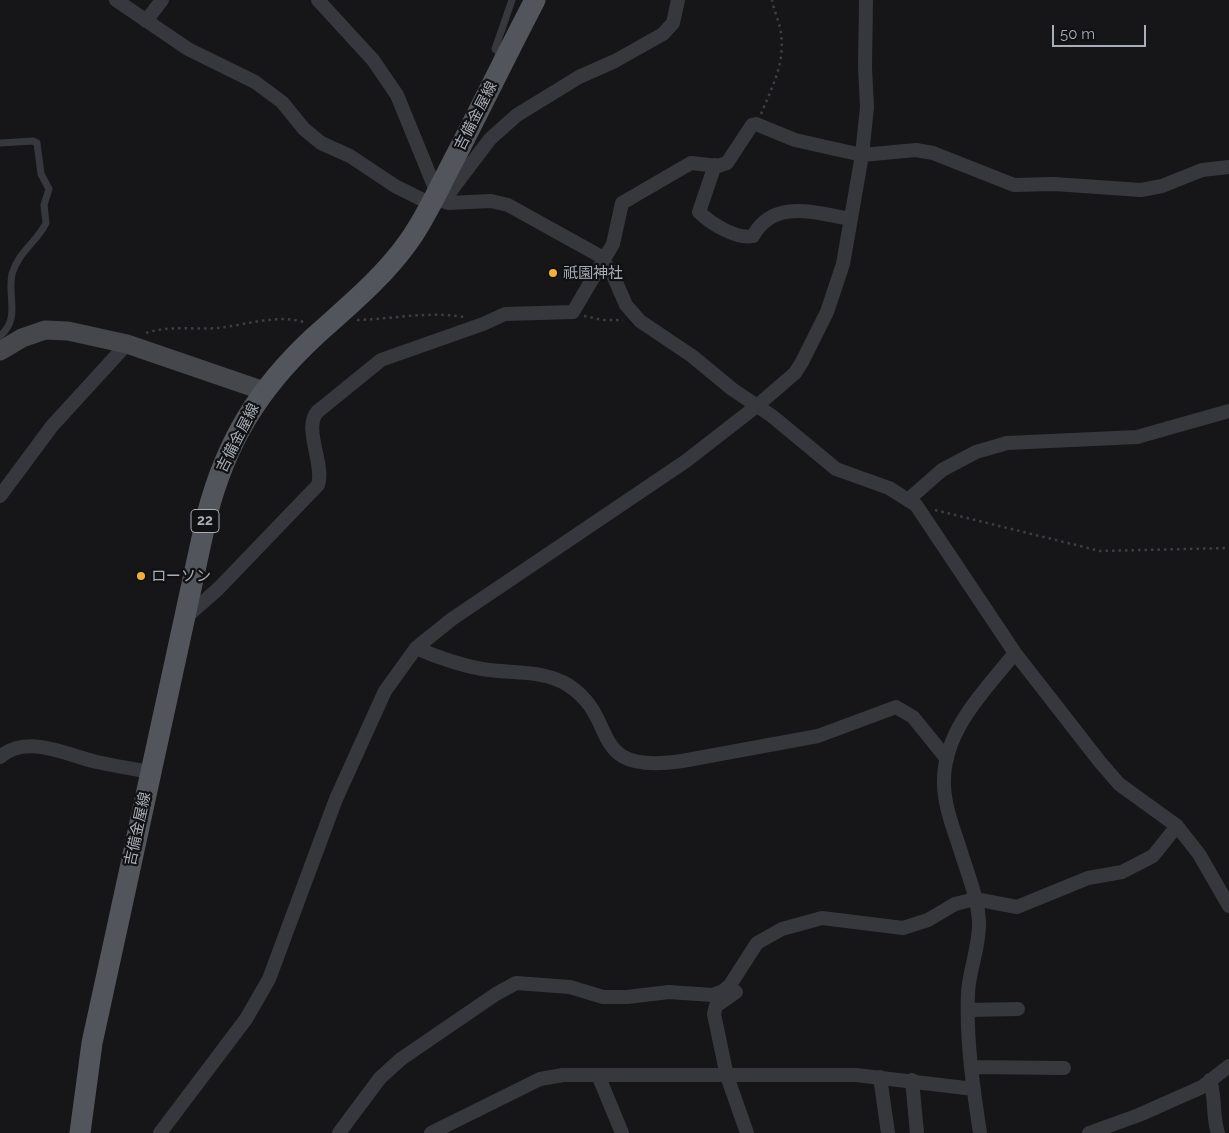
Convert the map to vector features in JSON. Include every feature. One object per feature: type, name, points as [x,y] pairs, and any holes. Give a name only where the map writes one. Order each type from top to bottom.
[{"type":"main road","name":"吉備金屋線","points":[[80,1133],[92,1043],[207,515],[219,474],[236,436],[264,391],[288,363],[392,264],[410,240],[435,198],[535,0]]},
{"type":"street","points":[[116,0],[199,55],[255,82],[282,102],[304,129],[322,143],[350,156],[395,186],[448,203],[491,200],[508,205],[603,259],[626,305],[640,321],[692,356],[732,389],[758,405],[836,469],[890,488],[913,502],[1015,653],[1119,784],[1177,826],[1199,854],[1229,906]]},
{"type":"street","points":[[146,21],[162,0]]},
{"type":"street","points":[[318,0],[373,60],[397,95],[435,198]]},
{"type":"street","points":[[435,198],[450,192],[490,139],[518,115],[578,77],[615,61],[663,34],[673,23],[678,0]]},
{"type":"street","points":[[160,1133],[246,1019],[269,979],[292,911],[375,709],[394,678],[416,648],[452,619],[686,461],[758,405],[795,373],[813,341],[826,312],[842,264],[862,155],[867,107],[864,68],[866,0]]},
{"type":"street","points":[[184,619],[231,576],[318,485],[320,477],[314,446],[313,420],[317,412],[381,360],[514,312],[570,314],[573,312],[617,236],[622,203],[685,166],[696,163],[716,165],[727,163],[748,129],[756,124],[795,140],[862,155],[916,150],[933,153],[1014,185],[1054,184],[1141,190],[1162,186],[1202,170],[1229,167]]},
{"type":"street","points":[[716,165],[699,212],[725,229],[742,236],[753,236],[764,221],[791,210],[850,219]]},
{"type":"street","points":[[0,351],[22,338],[45,330],[68,330],[127,344],[264,391]]},
{"type":"street","points":[[0,496],[52,426],[127,344]]},
{"type":"street","points":[[913,502],[942,470],[976,452],[1007,444],[1137,437],[1229,411]]},
{"type":"street","points":[[416,648],[434,656],[481,669],[544,676],[567,684],[590,709],[611,746],[628,760],[639,763],[663,764],[818,736],[896,707],[913,717],[947,760]]},
{"type":"street","points":[[980,1133],[974,1088],[968,1010],[968,991],[979,923],[975,899],[948,810],[944,781],[947,760],[954,738],[971,707],[1015,653]]},
{"type":"street","points":[[0,757],[27,746],[53,748],[95,762],[151,772]]},
{"type":"street","points":[[339,1133],[380,1078],[400,1059],[496,994],[516,983],[570,987],[603,997],[627,997],[669,992],[712,995],[727,988],[748,956],[762,939],[782,929],[822,918],[882,927],[903,928],[928,920],[955,904],[975,899],[1017,907],[1088,878],[1122,872],[1153,856],[1177,826]]},
{"type":"street","points":[[741,969],[743,976],[742,985],[735,993],[714,1008],[727,1076],[747,1133]]},
{"type":"street","points":[[968,1010],[1018,1009]]},
{"type":"street","points":[[1089,1133],[1140,1115],[1202,1087],[1229,1066]]},
{"type":"street","points":[[972,1067],[1064,1068]]},
{"type":"street","points":[[431,1133],[540,1079],[562,1074],[856,1075],[974,1088]]},
{"type":"street","points":[[598,1075],[622,1133]]},
{"type":"street","points":[[880,1077],[888,1133]]},
{"type":"street","points":[[912,1080],[913,1132]]},
{"type":"street","points":[[1210,1080],[1214,1092],[1215,1125],[1218,1133]]},
{"type":"lane","points":[[505,58],[494,49],[512,0]]},
{"type":"lane","points":[[0,143],[33,141],[37,143],[41,174],[49,189],[44,205],[46,223],[17,261],[12,276],[12,318],[6,330],[0,336]]},
{"type":"path","points":[[756,124],[779,73],[782,56],[781,32],[772,0]]},
{"type":"path","points":[[573,312],[594,319],[640,321]]},
{"type":"path","points":[[127,344],[145,334],[163,329],[218,328],[281,320],[304,322],[326,327],[419,314],[452,315],[492,320]]},
{"type":"path","points":[[913,502],[1100,551],[1229,548]]},
{"type":"place","name":"祇園神社","points":[[553,273]]},
{"type":"place","name":"ローソン","points":[[141,576]]}]
